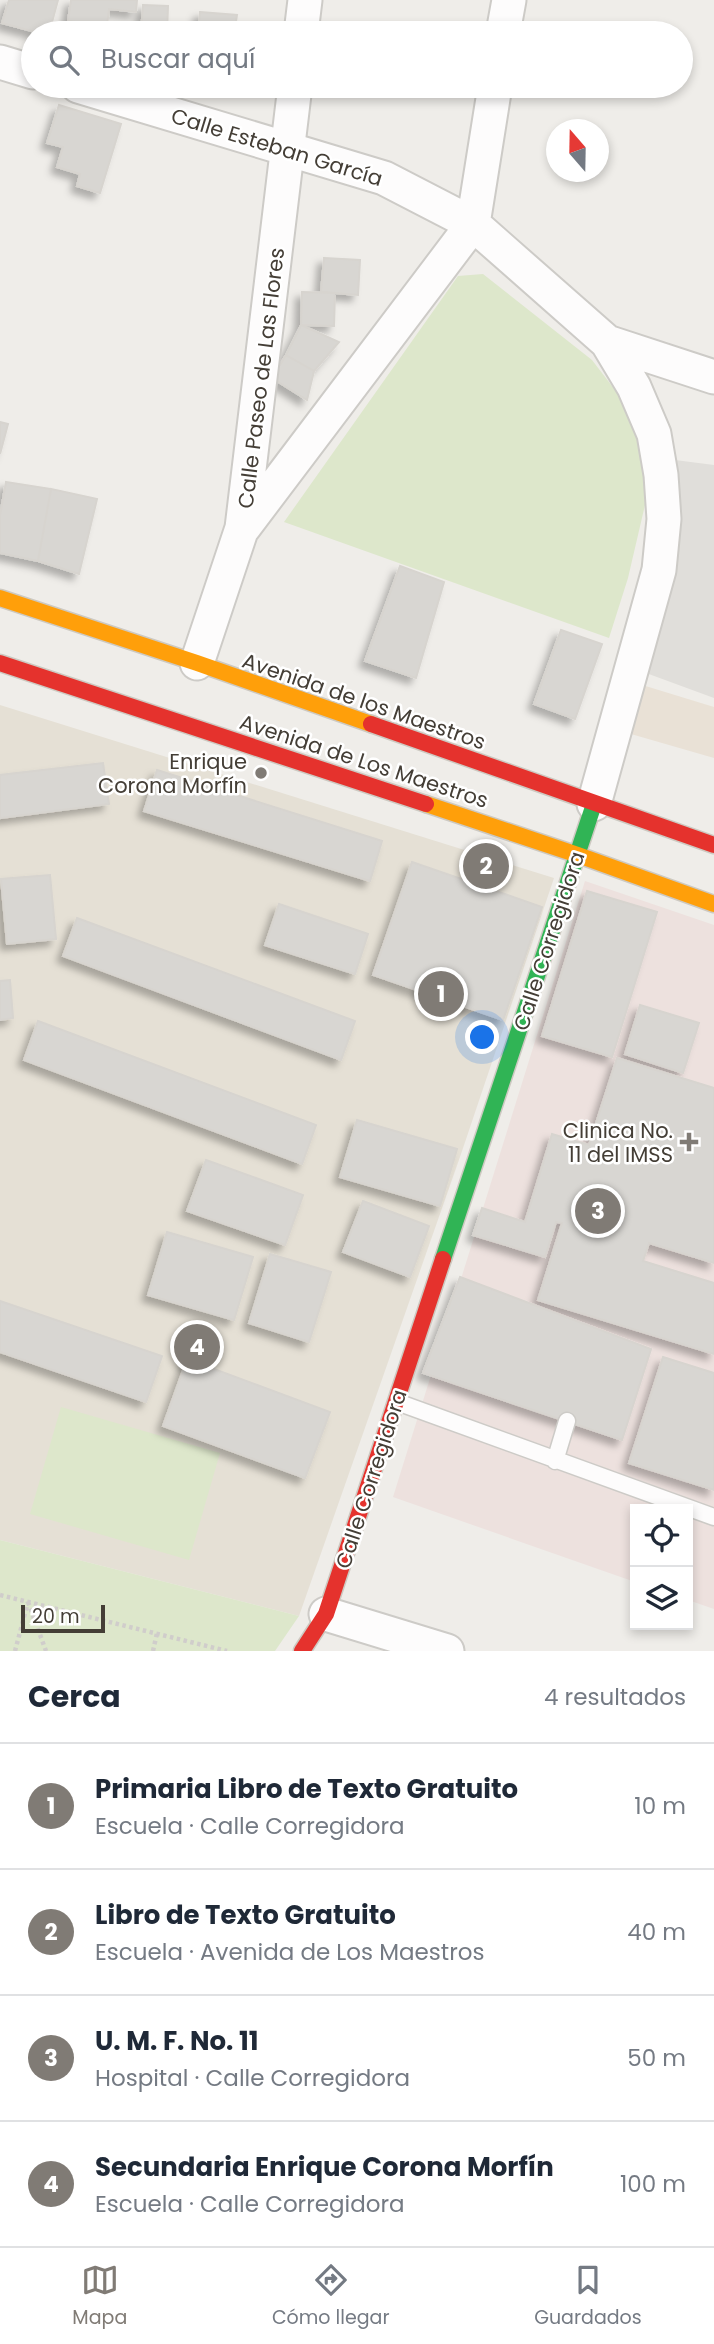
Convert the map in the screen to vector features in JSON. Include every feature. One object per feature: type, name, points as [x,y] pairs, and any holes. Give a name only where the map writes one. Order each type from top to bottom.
[{"type":"main road","name":"Avenida de los Maestros","points":[[0,598],[197,663],[714,845]]},
{"type":"main road","name":"Avenida de Los Maestros","points":[[0,663],[578,855],[714,904]]},
{"type":"main road","name":"Calle Corregidora","points":[[302,1651],[326,1614],[594,804]]},
{"type":"street","points":[[302,21],[305,0]]},
{"type":"street","points":[[505,21],[509,0]]},
{"type":"street","points":[[0,62],[21,68]]},
{"type":"street","name":"Calle Esteban García","points":[[118,98],[384,178],[473,224],[607,342],[714,377]]},
{"type":"street","name":"Calle Paseo de Las Flores","points":[[197,663],[243,528],[294,98]]},
{"type":"street","points":[[243,528],[473,224],[493,98]]},
{"type":"street","name":"Calle Corregidora","points":[[594,804],[659,570],[664,519],[661,475],[654,434],[634,387],[607,342]]},
{"type":"street","points":[[326,1614],[447,1651]]},
{"type":"lane","points":[[397,1402],[714,1517]]},
{"type":"lane","points":[[555,1461],[567,1421]]},
{"type":"path","points":[[0,1595],[228,1651]]},
{"type":"path","points":[[15,1651],[28,1601]]},
{"type":"path","points":[[28,1601],[46,1651]]},
{"type":"path","points":[[153,1651],[157,1633]]},
{"type":"shaded area","points":[[675,460],[714,465],[714,698],[646,673],[672,566]]},
{"type":"shaded area","points":[[639,684],[714,707],[714,758],[624,732]]},
{"type":"shaded area","points":[[0,705],[554,878],[461,1154],[299,1616],[0,1540]]},
{"type":"shaded area","points":[[585,881],[714,925],[714,1609],[693,1602],[693,1504],[630,1504],[630,1580],[393,1497]]},
{"type":"green space","points":[[483,274],[592,360],[635,416],[643,453],[645,505],[628,578],[609,638],[284,522],[458,276]]},
{"type":"green space","points":[[61,1407],[220,1453],[189,1560],[30,1514]]},
{"type":"green space","points":[[0,1540],[299,1616],[275,1651],[0,1651]]},
{"type":"building","points":[[9,0],[58,0],[52,21],[21,21],[21,28],[2,23]]},
{"type":"building","points":[[71,0],[137,0],[136,12],[109,9],[108,21],[68,21]]},
{"type":"building","points":[[143,5],[168,6],[167,21],[142,21]]},
{"type":"building","points":[[200,12],[237,15],[236,21],[199,21]]},
{"type":"building","points":[[59,105],[121,124],[100,193],[77,186],[80,174],[57,167],[63,147],[47,143]]},
{"type":"building","points":[[324,258],[360,260],[358,295],[321,292]]},
{"type":"building","points":[[302,292],[335,293],[334,326],[301,325]]},
{"type":"building","points":[[301,325],[339,342],[314,371],[286,355]]},
{"type":"building","points":[[286,355],[314,371],[307,400],[272,378]]},
{"type":"building","points":[[0,422],[8,424],[0,454]]},
{"type":"building","points":[[6,482],[51,489],[38,561],[0,553],[0,515]]},
{"type":"building","points":[[51,489],[97,499],[79,574],[38,561]]},
{"type":"building","points":[[400,566],[444,582],[416,678],[365,661]]},
{"type":"building","points":[[561,630],[602,644],[575,719],[534,704]]},
{"type":"building","points":[[103,763],[109,804],[0,818],[0,775]]},
{"type":"building","points":[[157,770],[382,841],[370,881],[144,811]]},
{"type":"building","points":[[412,862],[542,907],[503,1020],[373,975]]},
{"type":"building","points":[[50,875],[56,939],[7,944],[1,879]]},
{"type":"building","points":[[587,891],[657,912],[612,1057],[542,1036]]},
{"type":"building","points":[[279,904],[368,934],[355,974],[265,945]]},
{"type":"building","points":[[77,918],[355,1021],[341,1060],[63,956]]},
{"type":"building","points":[[10,980],[13,1018],[0,1020],[0,981]]},
{"type":"building","points":[[640,1005],[699,1023],[683,1073],[625,1054]]},
{"type":"building","points":[[38,1021],[316,1125],[302,1164],[24,1060]]},
{"type":"building","points":[[617,1058],[714,1088],[714,1263],[649,1243],[643,1261],[714,1283],[714,1354],[538,1300],[562,1223],[556,1222],[545,1257],[473,1235],[482,1208],[525,1222],[552,1134],[589,1145]]},
{"type":"building","points":[[357,1120],[457,1149],[440,1206],[340,1177]]},
{"type":"building","points":[[206,1160],[303,1195],[285,1245],[187,1211]]},
{"type":"building","points":[[363,1201],[429,1226],[410,1277],[343,1252]]},
{"type":"building","points":[[167,1232],[253,1257],[234,1320],[148,1295]]},
{"type":"building","points":[[270,1254],[331,1272],[309,1342],[249,1323]]},
{"type":"building","points":[[460,1277],[651,1349],[622,1440],[423,1373]]},
{"type":"building","points":[[0,1301],[162,1356],[146,1402],[0,1352]]},
{"type":"building","points":[[663,1357],[714,1373],[714,1490],[629,1463]]},
{"type":"building","points":[[187,1359],[330,1412],[305,1478],[163,1426]]},
{"type":"traffic: fast","points":[[443,1259],[594,804]]},
{"type":"traffic: slow","points":[[0,598],[371,724]]},
{"type":"traffic: slow","points":[[426,804],[714,904]]},
{"type":"traffic: jam","points":[[0,663],[426,804]]},
{"type":"traffic: jam","points":[[371,724],[714,845]]},
{"type":"traffic: jam","points":[[302,1651],[326,1614],[443,1259]]},
{"type":"place","name":"Enrique Corona Morfín","points":[[261,773]]},
{"type":"place","name":"Libro de Texto Gratuito","points":[[486,866]]},
{"type":"place","name":"Primaria Libro de Texto Gratuito","points":[[441,994]]},
{"type":"place","name":"Clinica No. 11 del IMSS","points":[[689,1142]]},
{"type":"place","name":"U. M. F. No. 11","points":[[598,1211]]},
{"type":"place","name":"Secundaria Enrique Corona Morfín","points":[[197,1347]]}]
